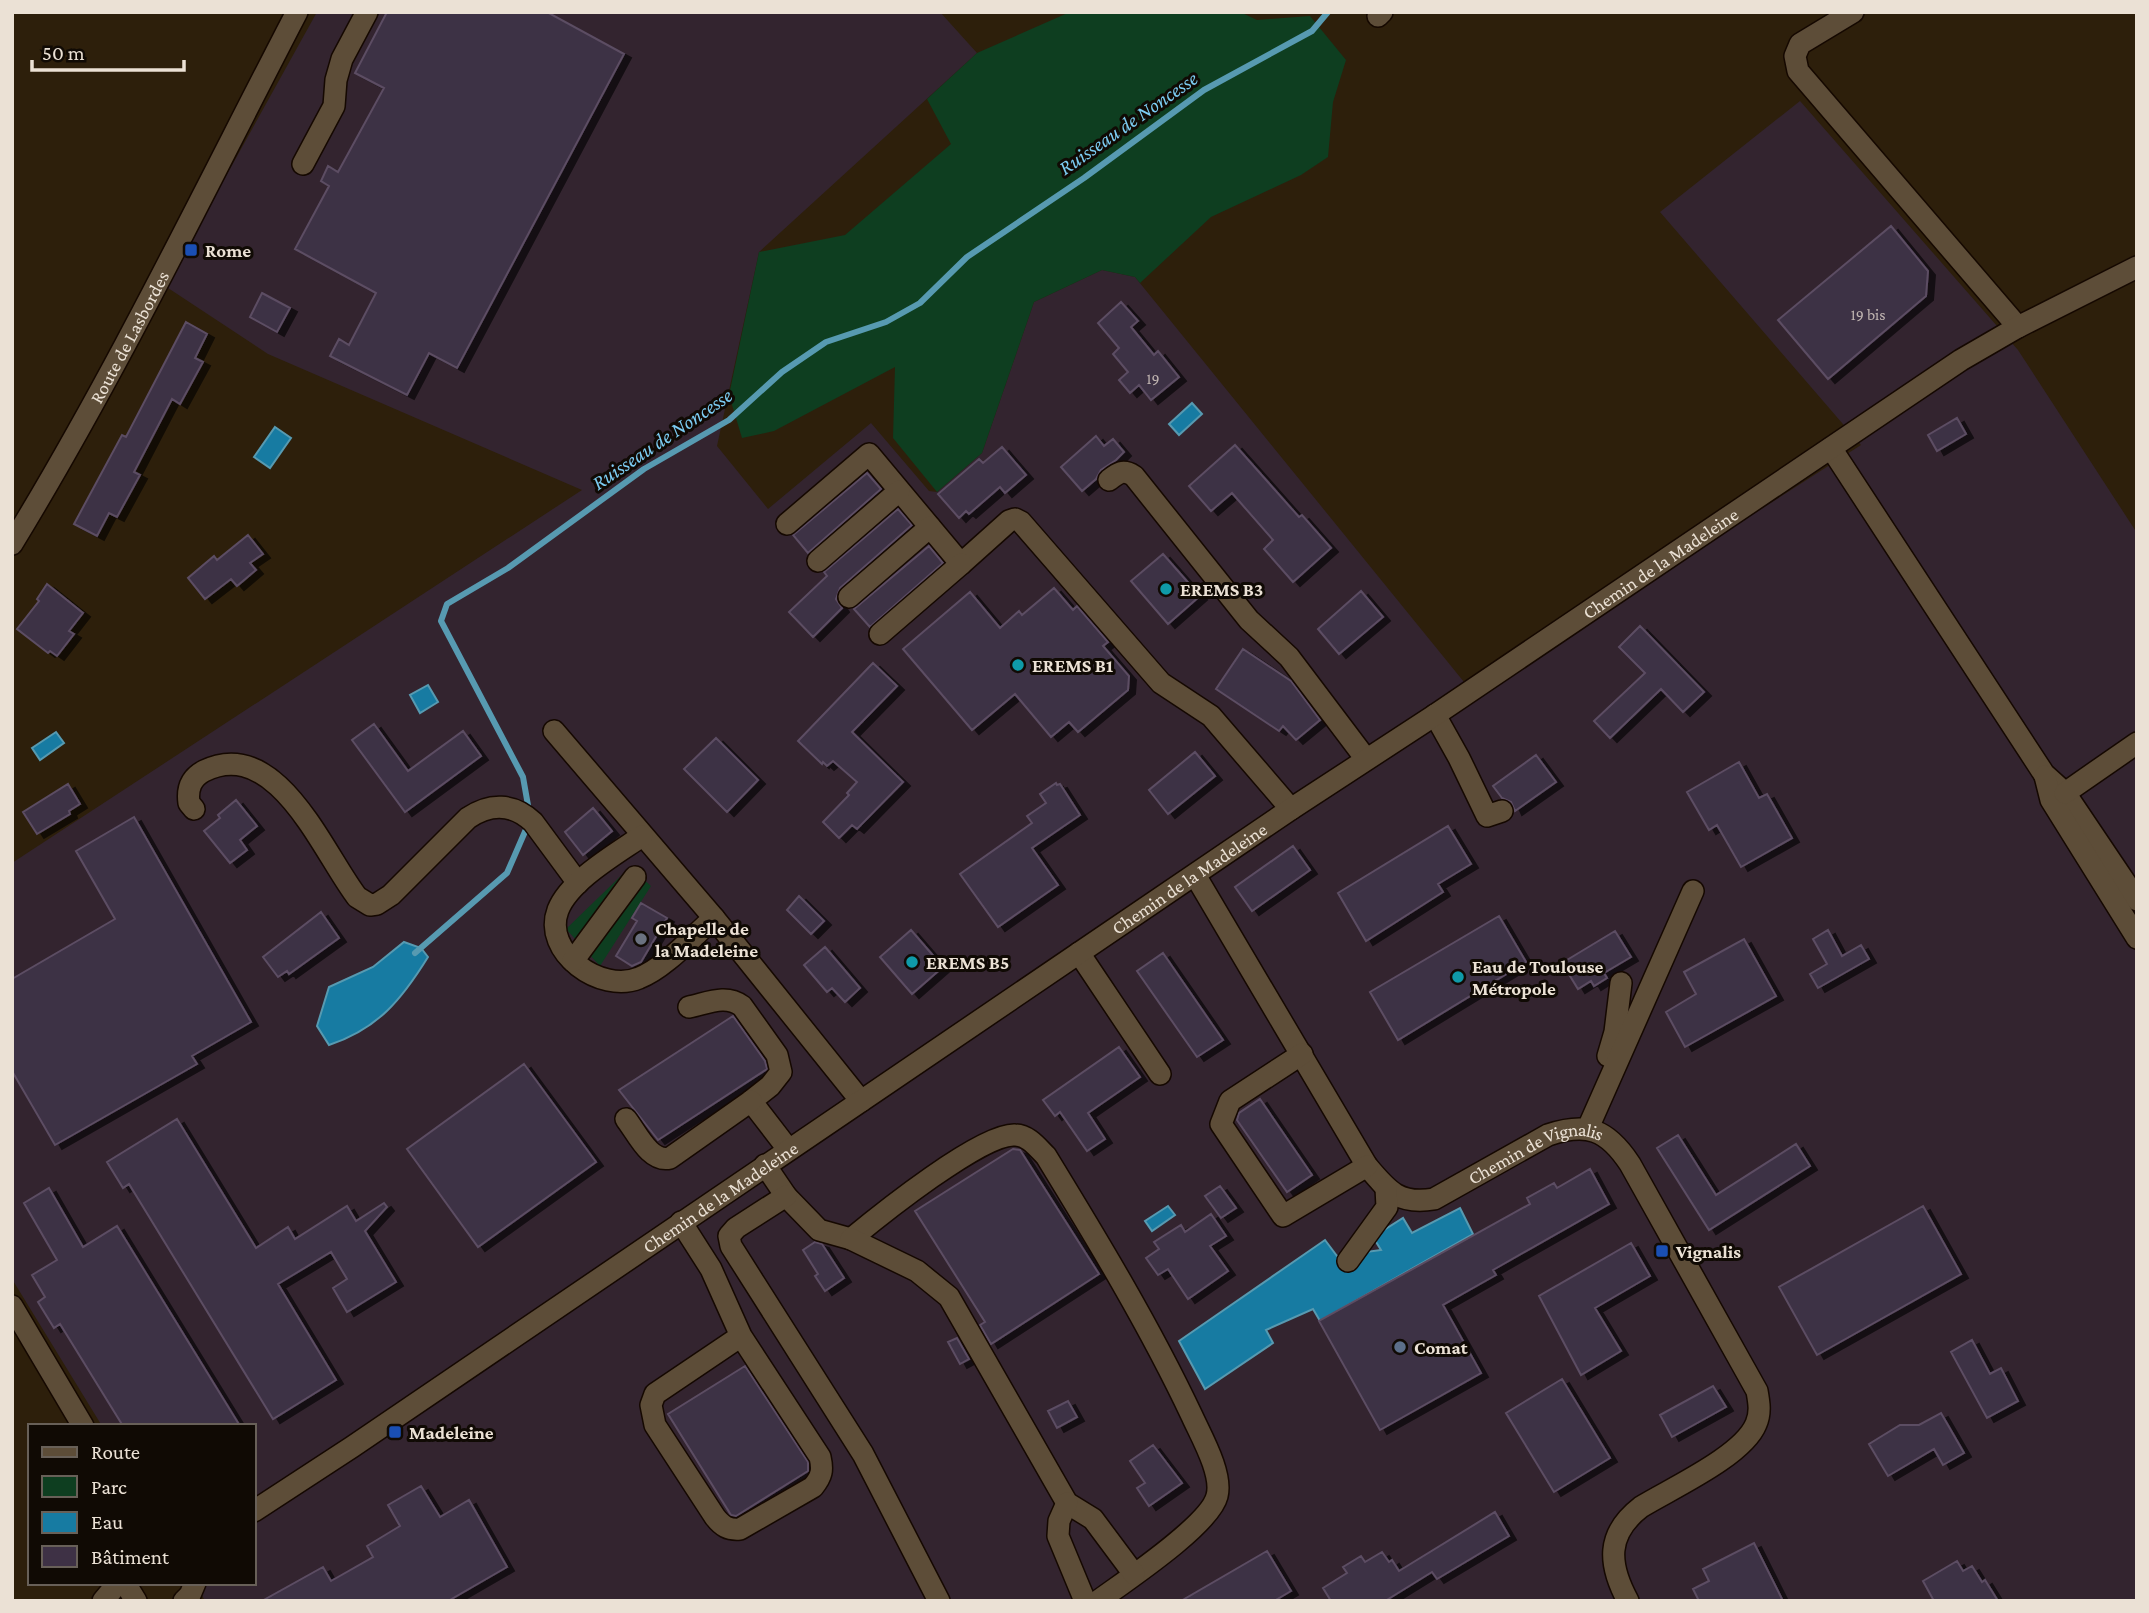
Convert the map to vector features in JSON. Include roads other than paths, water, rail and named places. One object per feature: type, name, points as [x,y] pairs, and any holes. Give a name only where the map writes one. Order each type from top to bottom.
[{"type":"street","name":"Route de Lasbordes","points":[[12,544],[69,451],[297,12]]},
{"type":"street","points":[[303,164],[334,106],[336,80],[342,60],[367,12]]},
{"type":"street","points":[[1853,12],[1800,44],[1795,56],[1798,71],[2018,327]]},
{"type":"street","name":"Chemin de la Madeleine","points":[[256,1510],[1291,808],[1434,715],[1961,360],[2018,327],[2137,267]]},
{"type":"street","points":[[1831,448],[2044,774],[2064,793],[2129,869],[2137,900]]},
{"type":"street","points":[[787,524],[869,454],[961,564]]},
{"type":"street","points":[[1109,480],[1120,472],[1134,476],[1249,620],[1289,657],[1366,759]]},
{"type":"street","points":[[818,561],[900,491]]},
{"type":"street","points":[[880,634],[1009,521],[1015,519],[1021,522],[1161,683],[1211,716],[1291,808]]},
{"type":"street","points":[[849,597],[930,527]]},
{"type":"street","points":[[1434,715],[1459,758],[1487,816],[1502,811]]},
{"type":"street","points":[[554,731],[714,918],[861,1101]]},
{"type":"street","points":[[2064,793],[2137,743]]},
{"type":"street","points":[[194,809],[189,803],[189,788],[192,780],[202,772],[228,765],[255,770],[277,783],[298,809],[349,887],[363,902],[370,905],[377,904],[391,895],[468,818],[479,810],[491,807],[505,807],[524,814],[533,822],[578,883]]},
{"type":"street","points":[[2044,774],[2051,800],[2137,938]]},
{"type":"street","points":[[642,836],[578,883],[558,910],[555,931],[564,952],[584,970],[606,980],[628,982],[639,979],[661,965],[714,918]]},
{"type":"street","name":"Chemin de Vignalis","points":[[1195,875],[1367,1166],[1386,1188],[1400,1198],[1418,1202],[1434,1199],[1548,1135],[1568,1129],[1588,1128],[1601,1133],[1615,1144],[1630,1164],[1757,1391],[1760,1407],[1756,1424],[1732,1453],[1628,1517],[1618,1534],[1614,1550],[1614,1567],[1628,1601]]},
{"type":"street","points":[[573,961],[635,877]]},
{"type":"street","points":[[1588,1128],[1693,891]]},
{"type":"street","points":[[1079,953],[1160,1074]]},
{"type":"street","points":[[1588,1128],[1615,1032],[1621,983]]},
{"type":"street","points":[[626,1119],[652,1154],[664,1160],[751,1101],[770,1086],[781,1072],[777,1055],[743,1006],[736,1002],[718,1000],[690,1007]]},
{"type":"street","points":[[1302,1054],[1230,1101],[1221,1124],[1283,1216],[1367,1166]]},
{"type":"street","points":[[751,1101],[788,1149]]},
{"type":"street","points":[[851,1238],[903,1197],[988,1142],[1006,1135],[1019,1135],[1034,1143],[1046,1156],[1130,1294],[1180,1391],[1216,1472],[1217,1496],[1205,1516],[1185,1535],[1098,1601]]},
{"type":"street","points":[[765,1165],[786,1196],[819,1230],[851,1238],[917,1271],[949,1297],[1067,1503],[1093,1519],[1134,1574]]},
{"type":"street","points":[[1348,1261],[1387,1207],[1386,1188]]},
{"type":"street","points":[[786,1196],[736,1228],[729,1236],[731,1246],[863,1454],[939,1601]]},
{"type":"street","points":[[681,1222],[710,1269],[741,1336],[820,1457],[823,1469],[813,1487],[740,1529],[731,1530],[715,1517],[655,1425],[651,1405],[655,1394],[741,1336]]},
{"type":"street","points":[[12,1306],[82,1424]]},
{"type":"street","points":[[1067,1503],[1059,1521],[1058,1536],[1085,1601]]},
{"type":"street","points":[[103,1601],[116,1585]]},
{"type":"street","points":[[126,1585],[136,1601]]},
{"type":"water","points":[[1192,403],[1202,414],[1179,435],[1169,424]]},
{"type":"water","points":[[275,427],[291,438],[270,468],[254,457]]},
{"type":"water","points":[[428,685],[438,702],[420,713],[410,695]]},
{"type":"water","points":[[56,732],[64,743],[40,760],[32,748]]},
{"type":"water","points":[[404,942],[421,948],[428,957],[408,986],[375,1021],[329,1045],[317,1026],[329,987],[373,967]]},
{"type":"water","points":[[1168,1206],[1175,1215],[1152,1231],[1145,1221]]},
{"type":"water","points":[[1460,1208],[1473,1234],[1320,1321],[1313,1309],[1266,1330],[1273,1343],[1205,1389],[1179,1341],[1325,1240],[1337,1256],[1381,1250],[1373,1237],[1403,1218],[1412,1233]]},
{"type":"waterway","name":"Ruisseau de Noncesse","points":[[529,811],[523,777],[441,621],[447,604],[508,568],[644,469],[729,420],[782,372],[826,342],[886,322],[920,303],[967,257],[1084,178],[1204,90],[1312,31],[1328,12]]},
{"type":"waterway","name":"Ruisseau de Noncesse","points":[[415,953],[507,873],[527,827]]},
{"type":"place","name":"Rome","points":[[191,250]]},
{"type":"place","name":"EREMS B3","points":[[1166,589]]},
{"type":"place","name":"EREMS B1","points":[[1018,665]]},
{"type":"place","name":"Chapelle de la Madeleine","points":[[641,939]]},
{"type":"place","name":"EREMS B5","points":[[912,962]]},
{"type":"place","name":"Eau de Toulouse Métropole","points":[[1458,977]]},
{"type":"place","name":"Vignalis","points":[[1662,1251]]},
{"type":"place","name":"Comat","points":[[1400,1347]]},
{"type":"place","name":"Madeleine","points":[[395,1432]]}]
